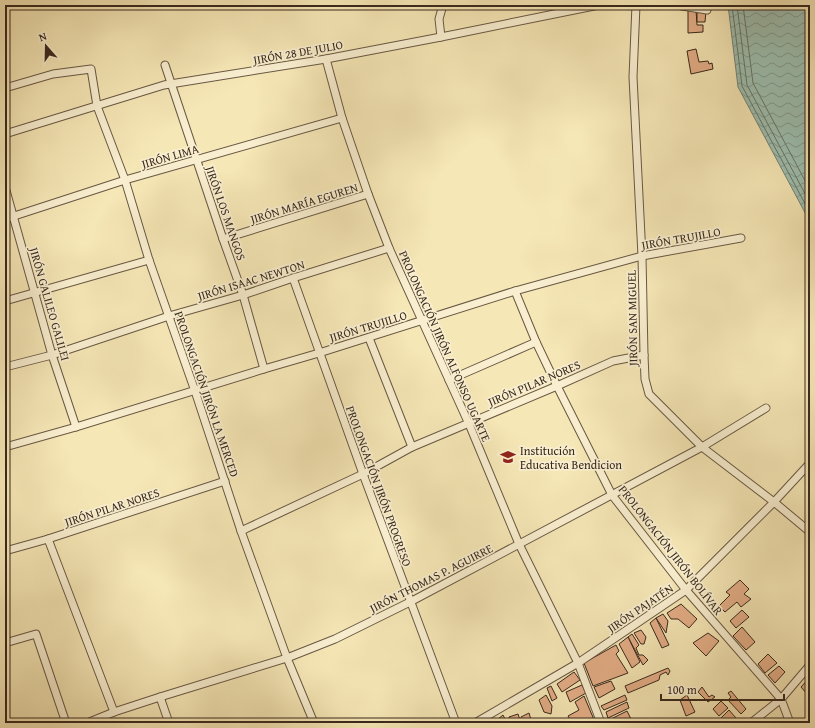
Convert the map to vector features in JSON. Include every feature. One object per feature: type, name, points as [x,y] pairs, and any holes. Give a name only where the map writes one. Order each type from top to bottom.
[{"type":"street","points":[[441,37],[439,19],[443,5]]},
{"type":"street","name":"JIRÓN 28 DE JULIO","points":[[5,134],[164,85],[326,59],[599,5]]},
{"type":"street","name":"JIRÓN SAN MIGUEL","points":[[636,5],[633,77],[642,256],[645,379],[649,394],[702,447],[774,502],[810,532]]},
{"type":"street","points":[[676,5],[707,10]]},
{"type":"street","name":"PROLONGACIÓN JIRÓN ALFONSO UGARTE","points":[[326,59],[342,118],[368,194],[389,248],[469,424],[520,544],[578,663],[601,723]]},
{"type":"street","name":"JIRÓN LOS MANGOS","points":[[165,65],[222,239],[243,295],[264,369]]},
{"type":"street","name":"PROLONGACIÓN JIRÓN LA MERCED","points":[[5,88],[53,74],[91,68],[97,106],[125,180],[149,260],[196,391],[241,531],[287,658],[314,723]]},
{"type":"street","name":"JIRÓN LIMA","points":[[5,219],[125,180],[342,118]]},
{"type":"street","name":"JIRÓN GALILEO GALILEI","points":[[5,187],[52,355],[76,427]]},
{"type":"street","name":"JIRÓN MARÍA EGUREN","points":[[222,239],[368,194]]},
{"type":"street","name":"JIRÓN TRUJILLO","points":[[5,447],[196,391],[515,291],[642,256],[741,238]]},
{"type":"street","name":"JIRÓN ISAAC NEWTON","points":[[5,367],[52,355],[169,316],[243,295],[389,248]]},
{"type":"street","points":[[5,301],[149,260]]},
{"type":"street","name":"PROLONGACIÓN JIRÓN PROGRESO","points":[[293,278],[363,474],[456,723]]},
{"type":"street","name":"PROLONGACIÓN JIRÓN BOLÍVAR","points":[[515,291],[536,342],[612,495],[686,590],[781,699],[790,723]]},
{"type":"street","points":[[369,338],[412,447]]},
{"type":"street","points":[[449,380],[536,342]]},
{"type":"street","name":"JIRÓN PILAR NORES","points":[[241,531],[363,474],[412,447],[469,424],[613,361],[644,355]]},
{"type":"street","name":"JIRÓN THOMAS P. AGUIRRE","points":[[88,723],[114,712],[287,658],[335,639],[410,602],[702,447],[766,408]]},
{"type":"street","name":"JIRÓN PAJATÉN","points":[[475,723],[578,663],[686,590],[774,502],[810,463]]},
{"type":"street","name":"JIRÓN PILAR NORES","points":[[5,552],[226,481]]},
{"type":"street","points":[[48,539],[114,712]]},
{"type":"street","points":[[5,643],[36,634],[66,723]]},
{"type":"street","points":[[751,723],[781,699],[810,665]]},
{"type":"street","points":[[160,697],[169,723]]},
{"type":"water","points":[[728,5],[810,5],[810,222],[738,87]]},
{"type":"building","points":[[688,10],[696,10],[697,25],[703,25],[703,32],[688,33]]},
{"type":"building","points":[[697,11],[706,11],[705,22],[697,22]]},
{"type":"building","points":[[696,49],[699,62],[708,61],[709,64],[712,63],[713,69],[691,74],[687,51]]},
{"type":"building","points":[[740,580],[749,589],[744,594],[751,599],[741,607],[737,602],[725,612],[719,606],[730,595],[726,592]]},
{"type":"building","points":[[681,604],[697,619],[689,628],[678,619],[671,619],[667,613]]},
{"type":"building","points":[[742,610],[749,617],[736,628],[730,621]]},
{"type":"building","points":[[663,614],[668,621],[666,633],[656,618]]},
{"type":"building","points":[[656,618],[669,645],[662,648],[650,623]]},
{"type":"building","points":[[742,627],[755,642],[746,650],[733,636]]},
{"type":"building","points":[[641,630],[646,637],[644,644],[641,644],[634,633]]},
{"type":"building","points":[[708,633],[719,641],[706,656],[693,643]]},
{"type":"building","points":[[632,634],[639,645],[636,648],[639,655],[643,655],[648,660],[643,665],[628,637]]},
{"type":"building","points":[[628,637],[640,662],[632,668],[619,644]]},
{"type":"building","points":[[616,645],[619,651],[616,654],[628,673],[593,686],[584,663]]},
{"type":"building","points":[[768,654],[777,663],[765,673],[758,664]]},
{"type":"building","points":[[779,666],[785,672],[775,683],[768,675]]},
{"type":"building","points":[[668,668],[670,671],[668,675],[666,672],[660,675],[659,680],[628,693],[625,686]]},
{"type":"building","points":[[574,672],[580,680],[562,692],[557,684]]},
{"type":"building","points":[[810,677],[810,693],[808,695],[801,687]]},
{"type":"building","points":[[611,681],[615,689],[599,698],[594,687]]},
{"type":"building","points":[[582,685],[586,693],[570,702],[566,692]]},
{"type":"building","points":[[551,686],[557,698],[552,701],[547,688]]},
{"type":"building","points":[[702,687],[709,697],[712,695],[715,697],[708,702],[698,692]]},
{"type":"building","points":[[731,691],[746,709],[741,714],[728,700],[731,697],[728,693]]},
{"type":"building","points":[[546,695],[552,706],[551,714],[544,712],[539,700]]},
{"type":"building","points":[[625,695],[627,700],[604,710],[601,706]]},
{"type":"building","points":[[687,695],[695,712],[686,716],[680,700]]},
{"type":"building","points":[[584,696],[595,722],[572,723],[568,716],[579,710],[575,702]]},
{"type":"building","points":[[721,701],[728,708],[719,716],[713,709]]},
{"type":"building","points":[[627,702],[629,708],[608,718],[606,712]]},
{"type":"building","points":[[729,710],[736,718],[730,723],[727,723],[721,718]]},
{"type":"building","points":[[627,711],[632,721],[628,723],[610,723],[609,720]]},
{"type":"building","points":[[529,713],[532,723],[522,723],[521,717]]},
{"type":"building","points":[[518,714],[521,723],[511,723],[509,717]]},
{"type":"building","points":[[503,715],[507,723],[499,723],[498,719]]},
{"type":"building","points":[[719,718],[723,723],[713,723]]},
{"type":"place","name":"Institución Educativa Bendicion","points":[[508,457]]}]
